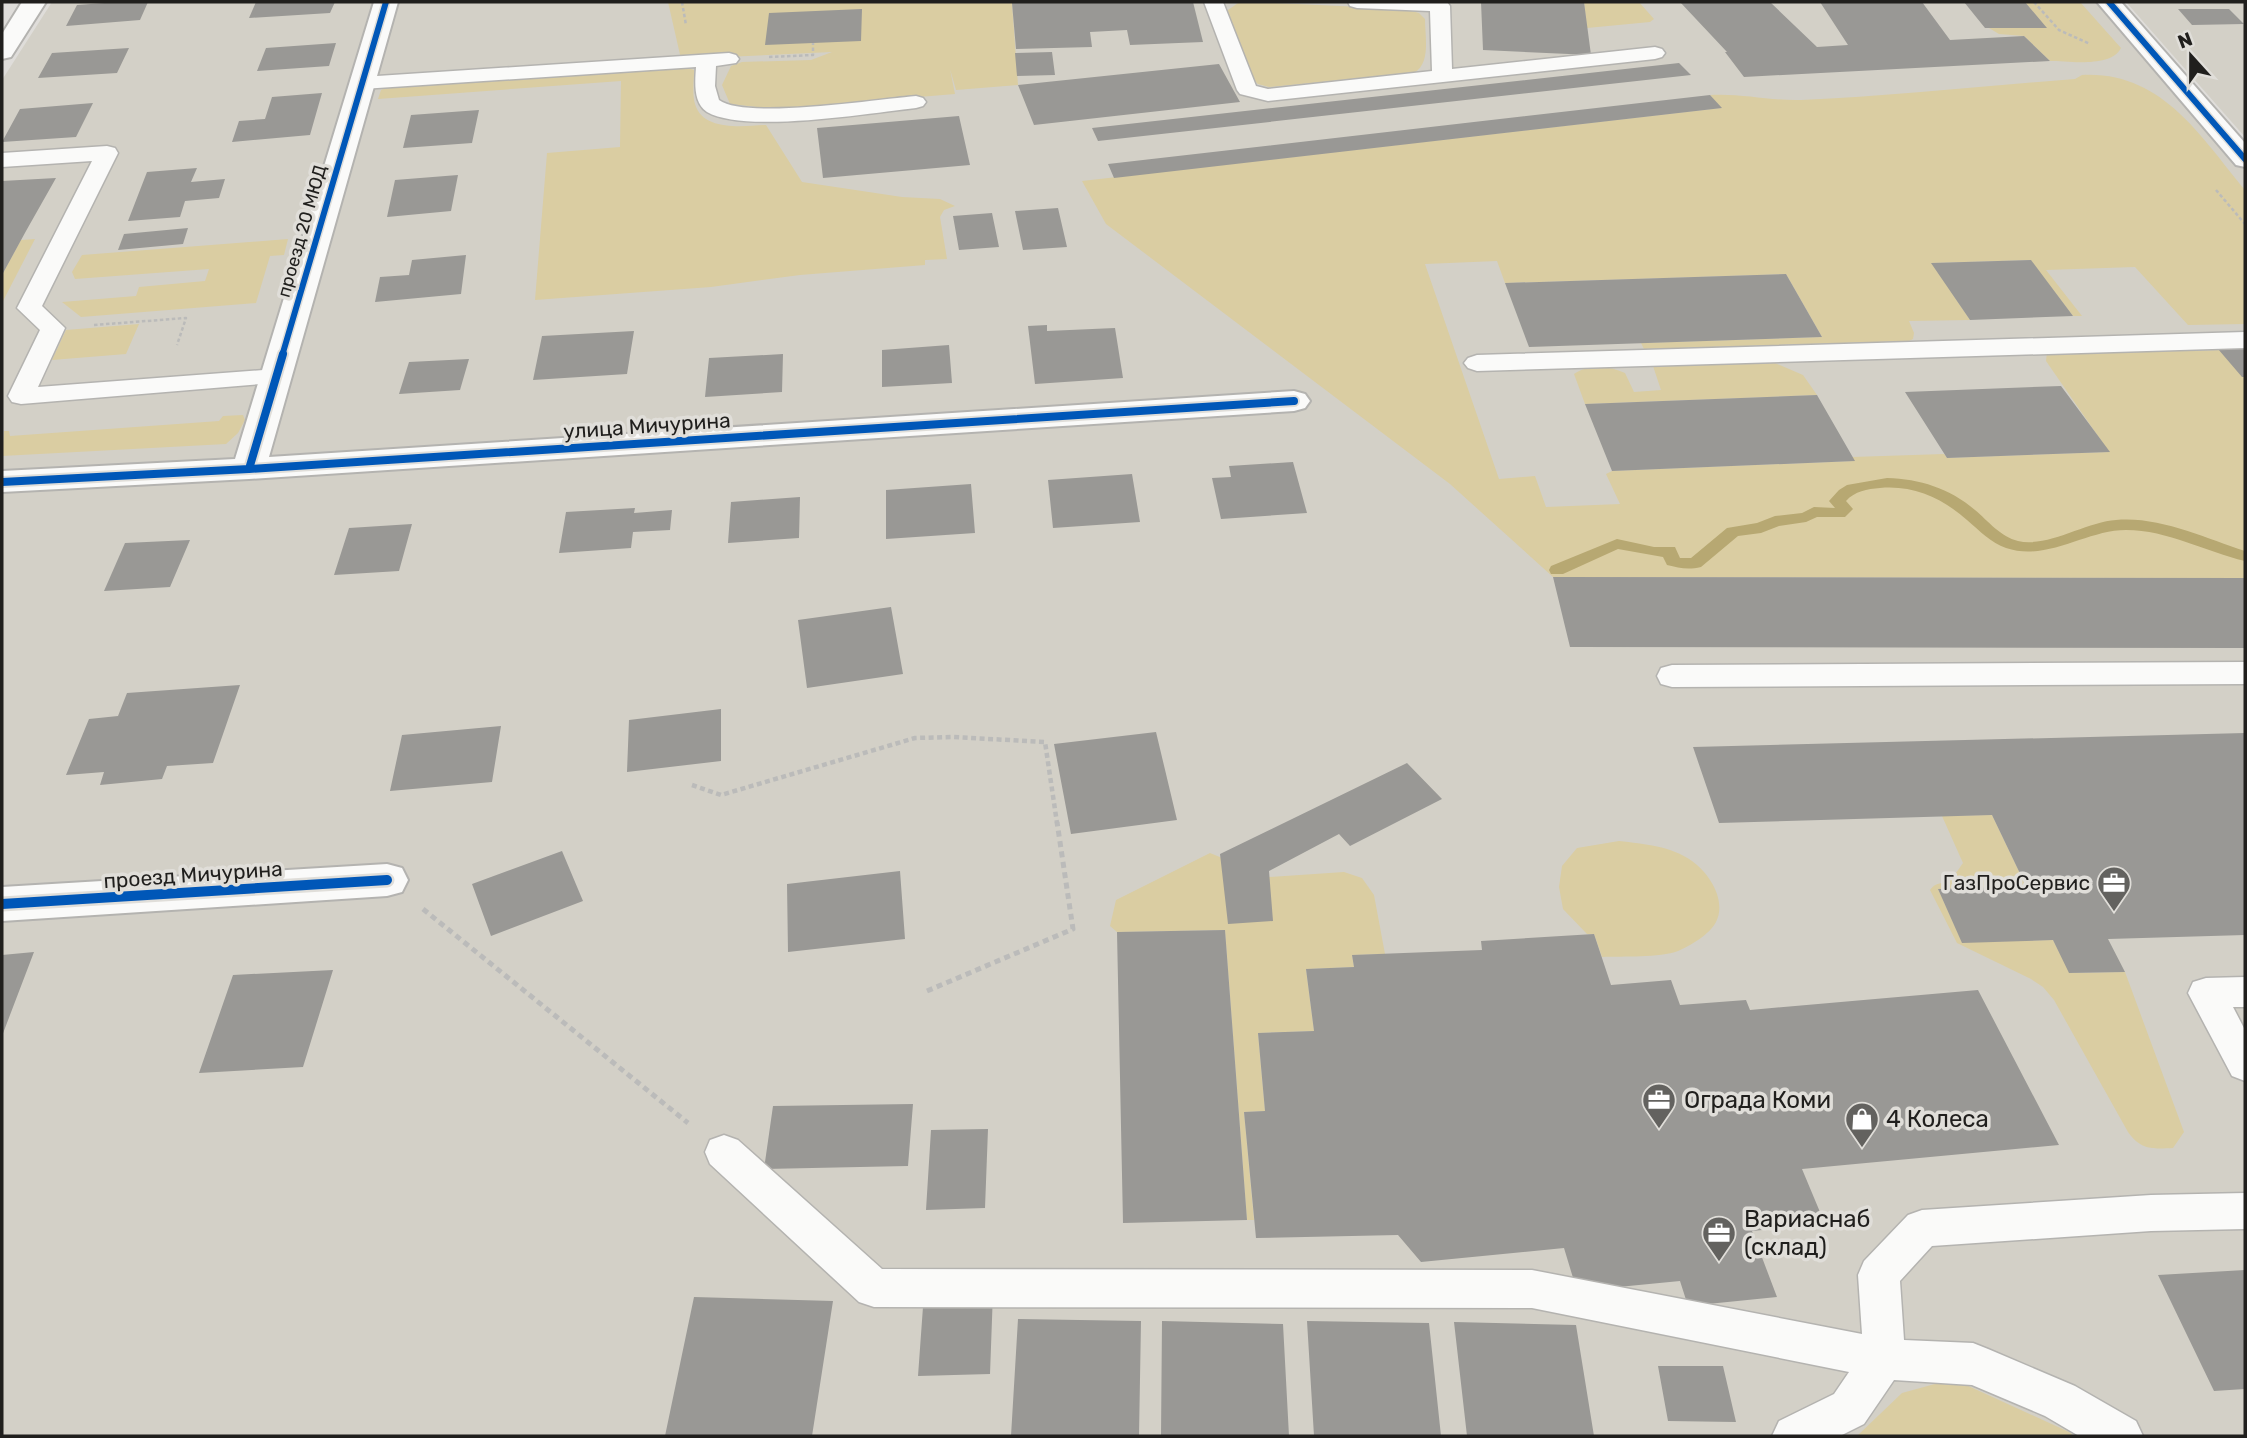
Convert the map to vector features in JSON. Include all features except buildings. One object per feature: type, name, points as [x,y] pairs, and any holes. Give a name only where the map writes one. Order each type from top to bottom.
[{"type":"street","points":[[2,52],[34,2]]},
{"type":"street","name":"проезд 20 МЮД","points":[[249,469],[386,2]]},
{"type":"street","points":[[2109,2],[2245,159]]},
{"type":"street","name":"улица Мичурина","points":[[2,482],[249,469],[1294,401]]},
{"type":"street","name":"проезд Мичурина","points":[[2,904],[387,880]]},
{"type":"lane","points":[[1214,2],[1247,90],[1268,96],[1656,53]]},
{"type":"lane","points":[[1357,2],[1440,6],[1441,76]]},
{"type":"lane","points":[[362,83],[729,59]]},
{"type":"lane","points":[[706,61],[705,93],[713,106],[726,112],[755,115],[916,102]]},
{"type":"lane","points":[[2,160],[107,153],[29,308],[54,328],[21,396],[276,377]]},
{"type":"lane","points":[[1477,363],[2245,340]]},
{"type":"lane","points":[[1672,676],[2245,673]]},
{"type":"lane","points":[[2245,992],[2206,993],[2245,1065]]},
{"type":"lane","points":[[724,1153],[874,1288],[1532,1289],[1884,1359],[1973,1364],[2060,1401],[2121,1436]]},
{"type":"lane","points":[[1794,1436],[1849,1409],[1884,1359],[1879,1275],[1922,1228],[2151,1213],[2245,1211]]},
{"type":"path","points":[[729,59],[813,55],[813,43]]},
{"type":"path","points":[[54,328],[186,318],[174,352]]},
{"type":"path","points":[[692,785],[721,795],[915,738],[953,737],[1045,742],[1073,929],[927,991]]},
{"type":"path","points":[[387,880],[724,1153]]},
{"type":"shaded area","points":[[52,2],[2097,2],[2245,171],[2245,1436],[2,1436],[2,80]]},
{"type":"shaded area","points":[[668,2],[1060,2],[1012,4],[1018,85],[956,90],[950,69],[955,94],[774,109],[730,104],[722,85],[731,66],[742,62],[811,60],[832,52],[681,59]]},
{"type":"shaded area","points":[[1584,2],[1639,2],[1654,19],[1650,22],[1587,28]]},
{"type":"shaded area","points":[[2025,2],[2080,2],[2121,48],[2116,54],[2099,61],[2050,61],[2024,36],[1999,34],[1989,28],[2046,28]]},
{"type":"shaded area","points":[[2126,2],[2245,2],[2245,137],[2148,27]]},
{"type":"shaded area","points":[[1238,3],[1404,9],[1419,13],[1425,19],[1426,49],[1423,63],[1414,73],[1269,87],[1258,84],[1252,79],[1227,17],[1228,10]]},
{"type":"shaded area","points":[[687,68],[694,70],[693,92],[699,113],[706,119],[725,125],[766,125],[802,182],[902,197],[940,199],[955,206],[944,210],[940,217],[947,259],[925,260],[925,265],[800,275],[711,287],[535,300],[547,153],[620,147],[621,81],[378,99],[381,90],[388,87]]},
{"type":"shaded area","points":[[2082,75],[2110,77],[2135,84],[2157,95],[2195,129],[2245,190],[2245,324],[2188,325],[2135,267],[2046,270],[2082,316],[2073,316],[2030,260],[1932,263],[1970,320],[1909,321],[1914,333],[1913,339],[1909,341],[1644,349],[1641,343],[1822,337],[1786,274],[1505,283],[1497,261],[1425,264],[1499,479],[1535,476],[1546,507],[1620,504],[1606,474],[1612,471],[1854,461],[1852,457],[1944,454],[1947,458],[2109,452],[2046,361],[2047,352],[2182,347],[2193,351],[2245,349],[2245,578],[1553,577],[1450,484],[1106,224],[1082,181],[1721,108],[1710,95],[1790,100],[1835,98],[2075,79]]},
{"type":"shaded area","points":[[35,239],[2,303],[2,275],[21,240]]},
{"type":"shaded area","points":[[288,239],[284,255],[270,256],[256,303],[81,317],[62,302],[136,296],[139,287],[205,281],[209,269],[75,279],[72,272],[82,255]]},
{"type":"shaded area","points":[[139,324],[126,354],[52,360],[66,330]]},
{"type":"shaded area","points":[[1775,363],[1803,375],[1817,395],[1585,404],[1574,374],[1593,367],[1619,371],[1625,373],[1634,392],[1661,390],[1653,366]]},
{"type":"shaded area","points":[[243,415],[245,420],[238,433],[226,444],[2,456],[4,431],[9,431],[10,436],[219,421],[223,416]]},
{"type":"shaded area","points":[[1992,815],[2026,886],[1938,889],[1962,942],[2053,940],[2070,973],[2125,972],[2184,1132],[2173,1148],[2142,1145],[2128,1132],[2054,1000],[2043,987],[1957,943],[1930,890],[1956,873],[1963,863],[1942,816]]},
{"type":"shaded area","points":[[1619,841],[1666,849],[1684,856],[1704,872],[1718,896],[1719,905],[1716,922],[1709,931],[1688,946],[1670,953],[1602,957],[1594,934],[1587,934],[1563,909],[1559,887],[1562,866],[1577,848]]},
{"type":"shaded area","points":[[1210,853],[1269,877],[1344,872],[1362,878],[1374,895],[1385,954],[1352,955],[1354,967],[1306,969],[1314,1031],[1258,1033],[1265,1111],[1244,1112],[1254,1220],[1247,1220],[1225,930],[1117,932],[1110,926],[1116,900]]},
{"type":"shaded area","points":[[1953,1379],[2074,1436],[1857,1436],[1902,1393]]},
{"type":"waterway","points":[[1557,570],[1617,544],[1654,552],[1669,551],[1673,561],[1695,563],[1733,532],[1761,528],[1775,521],[1806,517],[1814,512],[1840,513],[1845,509],[1837,501],[1844,493],[1857,487],[1887,483],[1913,485],[1938,492],[1960,506],[1995,536],[2016,546],[2032,547],[2106,527],[2130,525],[2163,530],[2245,556]]},
{"type":"cycle path","points":[[249,469],[386,2]]},
{"type":"cycle path","points":[[2109,2],[2245,159]]},
{"type":"cycle path","points":[[2,482],[249,469],[1294,401]]},
{"type":"cycle path","points":[[2,904],[387,880]]},
{"type":"place","name":"ГазПроСервис","points":[[2114,913]]},
{"type":"place","name":"Ограда Коми","points":[[1659,1130]]},
{"type":"place","name":"4 Колеса","points":[[1862,1149]]},
{"type":"place","name":"Вариаснаб (склад)","points":[[1719,1263]]}]
